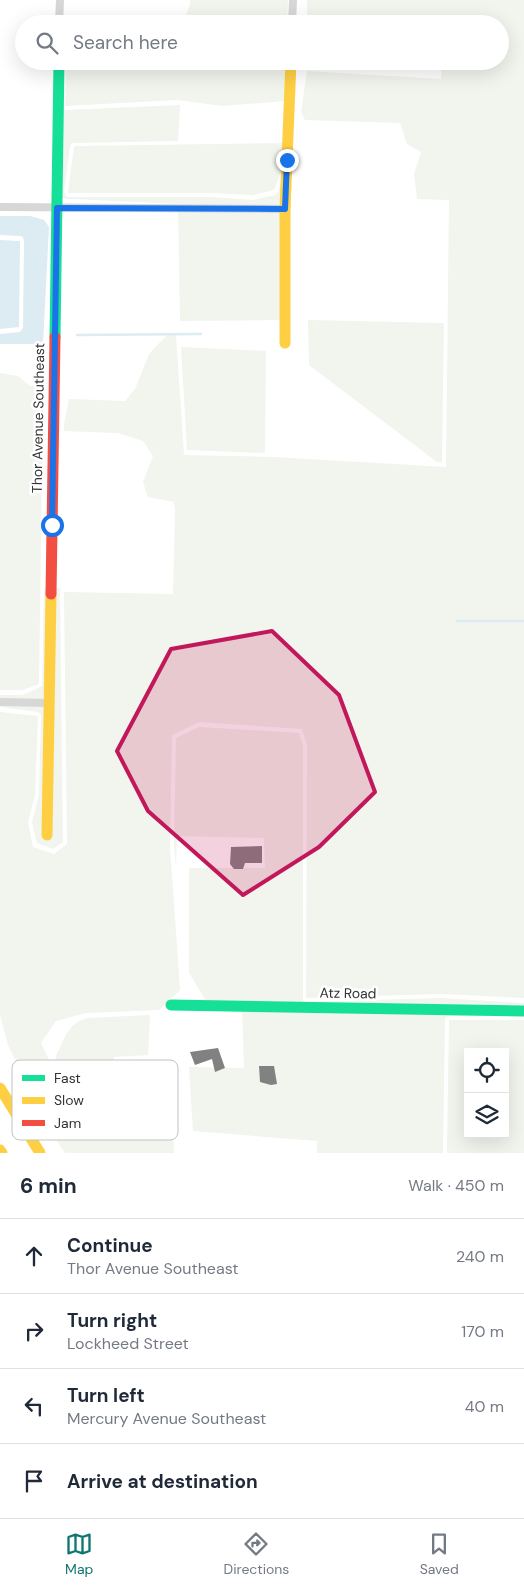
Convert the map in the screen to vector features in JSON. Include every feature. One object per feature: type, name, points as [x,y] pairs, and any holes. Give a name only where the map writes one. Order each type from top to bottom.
[{"type":"main road","name":"Thor Avenue Southeast","points":[[48,835],[59,70]]},
{"type":"main road","points":[[285,343],[285,209],[291,70]]},
{"type":"main road","name":"Atz Road","points":[[171,1005],[524,1011]]},
{"type":"main road","points":[[0,1088],[12,1108]]},
{"type":"main road","points":[[32,1140],[40,1153]]},
{"type":"street","points":[[59,15],[60,0]]},
{"type":"street","points":[[292,15],[293,0]]},
{"type":"street","points":[[0,208],[285,209]]},
{"type":"street","points":[[0,702],[49,703]]},
{"type":"highlighted area","points":[[272,631],[339,695],[375,792],[319,847],[243,895],[148,811],[117,751],[171,649]]},
{"type":"shaded area","points":[[190,0],[288,0],[287,15],[186,15]]},
{"type":"shaded area","points":[[307,0],[524,0],[524,998],[441,994],[306,998],[307,745],[302,729],[199,722],[172,735],[170,847],[180,990],[159,1010],[86,1013],[56,1021],[41,1043],[49,1060],[15,1060],[8,1045],[0,1015],[0,712],[38,716],[35,795],[28,822],[33,847],[54,854],[67,844],[64,592],[173,594],[174,502],[148,497],[143,482],[153,456],[143,441],[118,433],[64,431],[69,399],[125,401],[135,389],[149,354],[167,335],[176,335],[184,455],[273,457],[446,467],[449,200],[417,199],[414,174],[421,152],[407,144],[400,123],[305,120],[301,112],[307,71],[441,79],[442,70],[509,70],[509,15],[307,15]]},
{"type":"shaded area","points":[[66,70],[286,70],[285,101],[223,106],[177,100],[65,106]]},
{"type":"shaded area","points":[[61,102],[62,108],[65,110],[180,105],[178,141],[72,143],[64,192],[67,197],[211,197],[253,200],[275,195],[278,192],[284,173],[288,145],[291,199],[288,320],[180,321],[178,204],[51,198]]},
{"type":"shaded area","points":[[283,143],[281,172],[274,190],[253,195],[211,193],[68,193],[74,146]]},
{"type":"shaded area","points":[[0,216],[30,216],[44,220],[49,227],[43,344],[0,344],[0,334],[20,332],[23,328],[24,241],[23,237],[20,236],[0,235]]},
{"type":"shaded area","points":[[0,240],[20,241],[19,327],[0,329]]},
{"type":"shaded area","points":[[308,320],[444,323],[442,462],[437,462],[309,365]]},
{"type":"shaded area","points":[[181,347],[266,351],[265,453],[187,450]]},
{"type":"shaded area","points":[[0,373],[18,376],[30,386],[43,385],[39,684],[23,690],[0,690]]},
{"type":"shaded area","points":[[61,588],[63,842],[53,849],[37,843],[32,822],[39,795],[41,715],[38,712],[0,707],[0,695],[23,695],[42,686],[44,589]]},
{"type":"shaded area","points":[[199,727],[299,733],[303,745],[303,1001],[441,998],[524,1003],[524,1016],[449,1016],[445,1018],[443,1153],[317,1153],[317,1141],[193,1131],[189,1067],[244,1068],[242,1008],[208,1004],[189,973],[189,868],[265,868],[264,838],[177,836],[176,866],[174,847],[176,738]]},
{"type":"shaded area","points":[[150,1015],[148,1055],[114,1057],[114,1060],[57,1060],[56,1056],[68,1032],[77,1022],[87,1018]]},
{"type":"shaded area","points":[[449,1020],[524,1020],[524,1153],[447,1153]]},
{"type":"shaded area","points":[[56,1140],[173,1140],[174,1153],[65,1153]]},
{"type":"building","points":[[262,846],[262,863],[245,863],[243,869],[234,869],[230,864],[231,847]]},
{"type":"building","points":[[218,1048],[225,1068],[215,1072],[212,1059],[195,1065],[190,1052]]},
{"type":"building","points":[[259,1066],[274,1066],[277,1084],[271,1085],[260,1082]]},
{"type":"waterway","points":[[77,335],[201,334]]},
{"type":"waterway","points":[[457,621],[524,621]]},
{"type":"traffic: fast","points":[[55,337],[59,70]]},
{"type":"traffic: fast","points":[[171,1005],[524,1011]]},
{"type":"traffic: slow","points":[[285,343],[285,209],[291,70]]},
{"type":"traffic: slow","points":[[47,835],[51,594]]},
{"type":"traffic: slow","points":[[0,1088],[12,1108]]},
{"type":"traffic: slow","points":[[32,1140],[40,1153]]},
{"type":"traffic: jam","points":[[51,594],[55,337]]},
{"type":"route","points":[[52,525],[57,208],[285,209],[287,160]]}]
